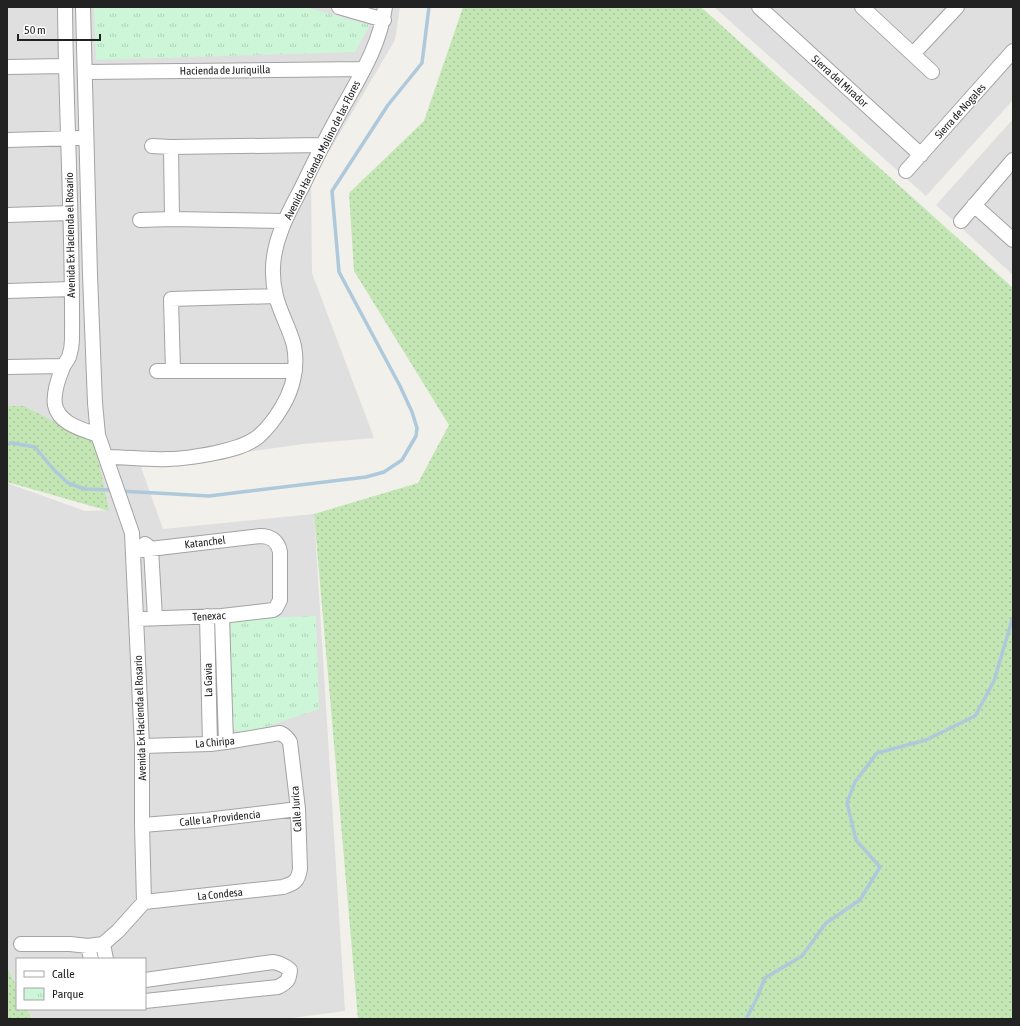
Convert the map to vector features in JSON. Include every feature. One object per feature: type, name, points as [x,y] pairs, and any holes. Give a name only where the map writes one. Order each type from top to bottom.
[{"type":"street","name":"Avenida Ex Hacienda el Rosario","points":[[65,7],[72,347],[59,377],[55,394],[55,407],[62,418],[68,423],[98,435]]},
{"type":"street","name":"Avenida Ex Hacienda el Rosario","points":[[84,7],[86,138],[95,403],[98,435],[130,527],[142,746],[144,902]]},
{"type":"street","points":[[339,7],[384,13]]},
{"type":"street","name":"Sierra del Mirador","points":[[758,7],[921,155]]},
{"type":"street","points":[[862,7],[932,72]]},
{"type":"street","points":[[913,54],[957,7]]},
{"type":"street","name":"Avenida Hacienda Molino de las Flores","points":[[106,457],[157,459],[187,458],[238,447],[258,436],[277,415],[287,400],[292,386],[296,357],[294,346],[276,296],[273,278],[275,247],[285,221],[322,145],[364,69],[376,42],[384,13]]},
{"type":"street","name":"Sierra de Nogales","points":[[906,171],[1013,51]]},
{"type":"street","points":[[7,67],[66,66]]},
{"type":"street","name":"Hacienda de Juriquilla","points":[[85,72],[364,69]]},
{"type":"street","points":[[7,140],[86,138]]},
{"type":"street","points":[[152,146],[322,145]]},
{"type":"street","points":[[171,147],[172,219]]},
{"type":"street","points":[[961,220],[1013,160]]},
{"type":"street","points":[[974,205],[1013,240]]},
{"type":"street","points":[[7,215],[70,214]]},
{"type":"street","points":[[140,220],[172,219],[285,221]]},
{"type":"street","points":[[7,291],[72,289]]},
{"type":"street","points":[[173,371],[165,299],[276,296]]},
{"type":"street","points":[[7,367],[63,366]]},
{"type":"street","points":[[157,372],[295,371]]},
{"type":"street","points":[[130,527],[151,549],[155,618]]},
{"type":"street","name":"Katanchel","points":[[132,551],[260,536],[272,538],[276,541],[280,552],[281,596],[279,605]]},
{"type":"street","name":"Tenexac","points":[[136,619],[222,616],[268,611],[279,605]]},
{"type":"street","name":"La Gavia","points":[[207,616],[210,744]]},
{"type":"street","name":"La Gavia","points":[[222,616],[226,742]]},
{"type":"street","name":"La Chiripa","points":[[142,746],[210,744],[280,733],[288,737]]},
{"type":"street","name":"Calle Jurica","points":[[288,737],[290,742],[298,809],[300,869],[296,882]]},
{"type":"street","name":"Calle La Providencia","points":[[142,825],[206,820],[298,809]]},
{"type":"street","name":"La Condesa","points":[[144,902],[272,889],[296,882]]},
{"type":"street","points":[[21,944],[70,944],[90,952],[103,944],[118,931],[144,902]]},
{"type":"street","points":[[103,944],[106,958]]},
{"type":"street","points":[[146,980],[273,962],[285,965],[290,970],[286,983],[278,987],[146,1001]]},
{"type":"shaded area","points":[[7,7],[400,7],[395,40],[311,182],[312,273],[374,438],[303,444],[141,467],[163,529],[314,514],[345,1011],[284,1019],[32,1019],[28,1010],[146,1010],[146,958],[16,958],[16,986],[7,966],[7,483],[85,511],[109,510],[24,406],[7,406]]},
{"type":"shaded area","points":[[714,7],[1013,7],[1013,100],[926,196]]},
{"type":"shaded area","points":[[1013,119],[1013,275],[936,205]]},
{"type":"green space","points":[[94,7],[305,7],[370,25],[355,52],[96,60]]},
{"type":"green space","points":[[463,7],[701,7],[1013,288],[1013,1019],[358,1019],[314,514],[418,483],[449,425],[354,271],[349,193],[424,121]]},
{"type":"green space","points":[[7,406],[24,406],[95,443],[109,511],[7,482]]},
{"type":"green space","points":[[316,616],[319,709],[253,731],[244,732],[231,728],[229,722],[231,619]]},
{"type":"green space","points":[[7,966],[16,986],[16,1010],[28,1010],[32,1019],[7,1019]]},
{"type":"waterway","points":[[120,491],[209,496],[366,477],[384,472],[402,460],[416,436],[417,428],[412,412],[400,386],[339,272],[332,191],[388,105],[422,63],[429,7]]},
{"type":"waterway","points":[[7,444],[12,443],[35,447],[54,470],[68,483],[85,489],[114,490]]},
{"type":"waterway","points":[[746,1019],[765,978],[802,956],[826,923],[860,900],[880,867],[856,840],[847,803],[855,782],[877,753],[926,740],[975,716],[994,681],[1013,618]]}]
